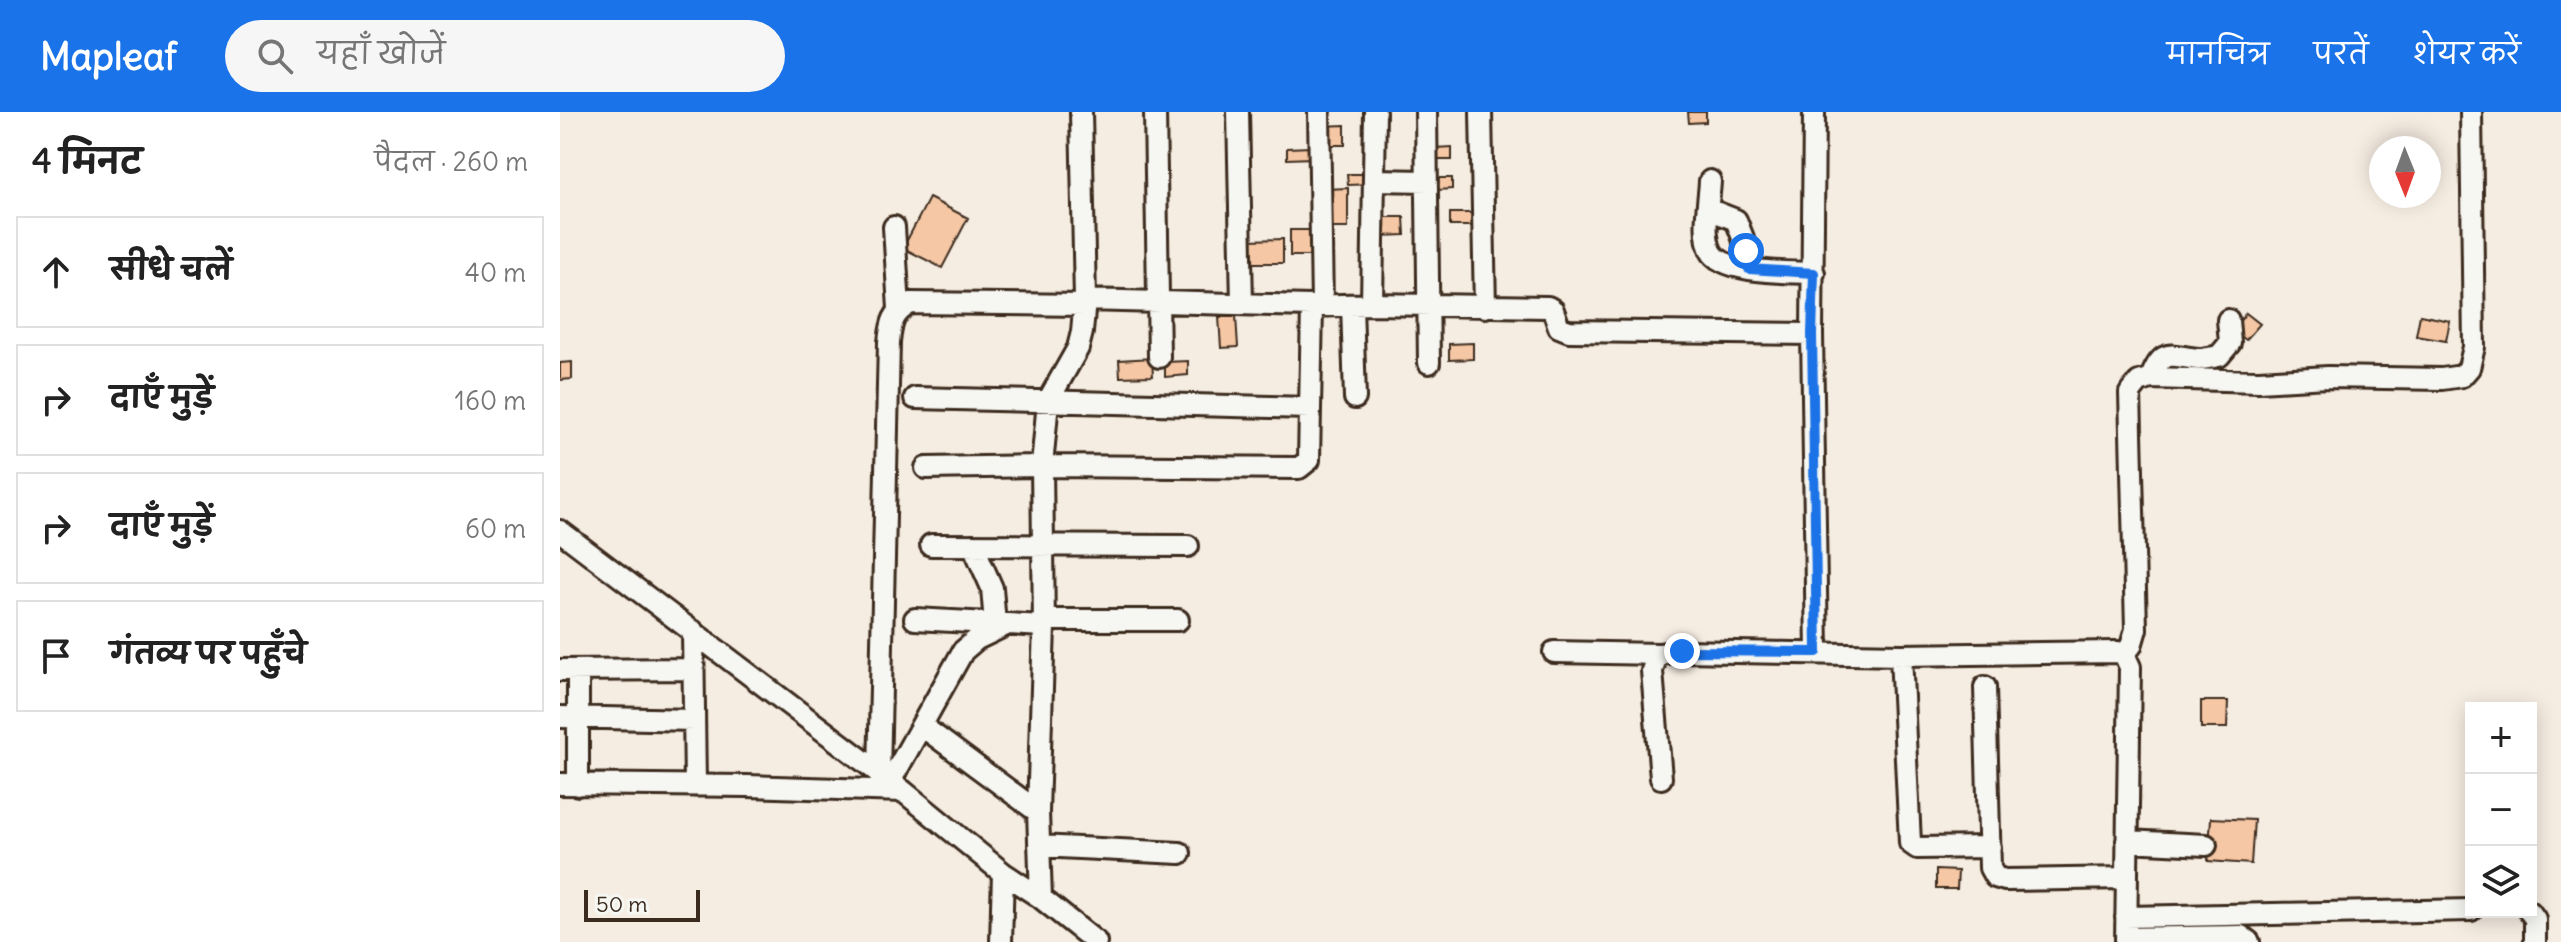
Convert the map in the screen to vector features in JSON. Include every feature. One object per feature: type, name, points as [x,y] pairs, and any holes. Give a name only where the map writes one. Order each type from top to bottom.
[{"type":"street","points":[[1041,898],[1038,812],[1044,623],[1042,466],[1048,401],[1078,348],[1084,302],[1081,112]]},
{"type":"street","points":[[1155,112],[1159,357]]},
{"type":"street","points":[[1238,112],[1242,304]]},
{"type":"street","points":[[926,468],[1299,468],[1309,460],[1317,306],[1319,112]]},
{"type":"street","points":[[1355,398],[1375,180],[1375,112]]},
{"type":"street","points":[[1426,112],[1429,363]]},
{"type":"street","points":[[1481,112],[1485,307]]},
{"type":"street","points":[[1814,112],[1812,334],[1817,652]]},
{"type":"street","points":[[2124,654],[2131,646],[2136,629],[2130,393],[2139,382],[2151,378],[2259,381],[2328,377],[2442,379],[2462,376],[2469,368],[2474,347],[2471,112]]},
{"type":"street","points":[[1375,180],[1427,181]]},
{"type":"street","points":[[1710,181],[1708,240],[1713,255],[1723,263],[1749,269],[1814,273]]},
{"type":"street","points":[[1708,209],[1736,220],[1749,269]]},
{"type":"street","points":[[894,227],[899,309]]},
{"type":"street","points":[[890,782],[889,342],[891,322],[899,309],[911,303],[1157,301],[1317,306],[1428,304],[1548,307],[1553,310],[1559,327],[1569,331],[1812,334]]},
{"type":"street","points":[[2151,378],[2157,361],[2164,357],[2174,354],[2200,359],[2219,356],[2230,343],[2228,320]]},
{"type":"street","points":[[915,398],[1310,408]]},
{"type":"street","points":[[560,531],[1096,942]]},
{"type":"street","points":[[931,545],[1188,546]]},
{"type":"street","points":[[973,545],[992,588],[1000,625]]},
{"type":"street","points":[[915,619],[1000,625],[1178,620]]},
{"type":"street","points":[[890,782],[969,643],[1000,625]]},
{"type":"street","points":[[693,631],[695,786]]},
{"type":"street","points":[[1554,652],[1901,655],[2111,651],[2124,654]]},
{"type":"street","points":[[1660,654],[1652,671],[1661,778]]},
{"type":"street","points":[[2124,654],[2130,667],[2126,932]]},
{"type":"street","points":[[1901,655],[1910,843],[1917,848],[1990,847]]},
{"type":"street","points":[[693,669],[569,670],[569,784],[695,786],[890,782]]},
{"type":"street","points":[[1985,687],[1990,868],[1999,879],[2127,878]]},
{"type":"street","points":[[569,717],[694,720]]},
{"type":"street","points":[[922,726],[1038,812]]},
{"type":"street","points":[[2127,841],[2206,845]]},
{"type":"street","points":[[1039,846],[1180,853]]},
{"type":"street","points":[[1001,942],[1003,873]]},
{"type":"street","points":[[2126,932],[2465,910]]},
{"type":"street","points":[[2534,918],[2535,942]]},
{"type":"street","points":[[2126,932],[2241,936],[2249,942]]},
{"type":"building","points":[[1688,112],[1706,112],[1706,122],[1689,123]]},
{"type":"building","points":[[1345,125],[1345,145],[1323,145],[1322,126]]},
{"type":"building","points":[[1311,147],[1312,158],[1287,159],[1287,148]]},
{"type":"building","points":[[1452,147],[1452,160],[1434,160],[1434,148]]},
{"type":"building","points":[[1347,174],[1372,174],[1372,184],[1348,185]]},
{"type":"building","points":[[1438,178],[1452,178],[1452,189],[1438,190]]},
{"type":"building","points":[[1348,188],[1348,228],[1325,228],[1325,189]]},
{"type":"building","points":[[929,198],[968,218],[942,268],[903,248]]},
{"type":"building","points":[[1450,213],[1474,213],[1474,226],[1450,226]]},
{"type":"building","points":[[1380,217],[1404,217],[1405,235],[1381,236]]},
{"type":"building","points":[[1290,230],[1309,230],[1310,256],[1290,256]]},
{"type":"building","points":[[1283,239],[1283,263],[1250,263],[1249,240]]},
{"type":"building","points":[[2246,313],[2260,324],[2246,340],[2233,330]]},
{"type":"building","points":[[2420,315],[2450,321],[2446,341],[2416,336]]},
{"type":"building","points":[[1236,316],[1238,347],[1221,348],[1219,317]]},
{"type":"building","points":[[1473,343],[1473,359],[1449,360],[1449,344]]},
{"type":"building","points":[[1152,358],[1153,376],[1120,377],[1119,360]]},
{"type":"building","points":[[1188,361],[1188,375],[1165,377],[1165,362]]},
{"type":"building","points":[[572,362],[572,379],[560,380],[560,363]]},
{"type":"building","points":[[2201,701],[2228,701],[2227,728],[2201,728]]},
{"type":"building","points":[[2211,818],[2254,820],[2251,864],[2208,861]]},
{"type":"building","points":[[1936,870],[1958,871],[1957,889],[1936,889]]},
{"type":"route","points":[[1682,651],[1817,652],[1812,334],[1814,273],[1749,269],[1746,251]]}]
